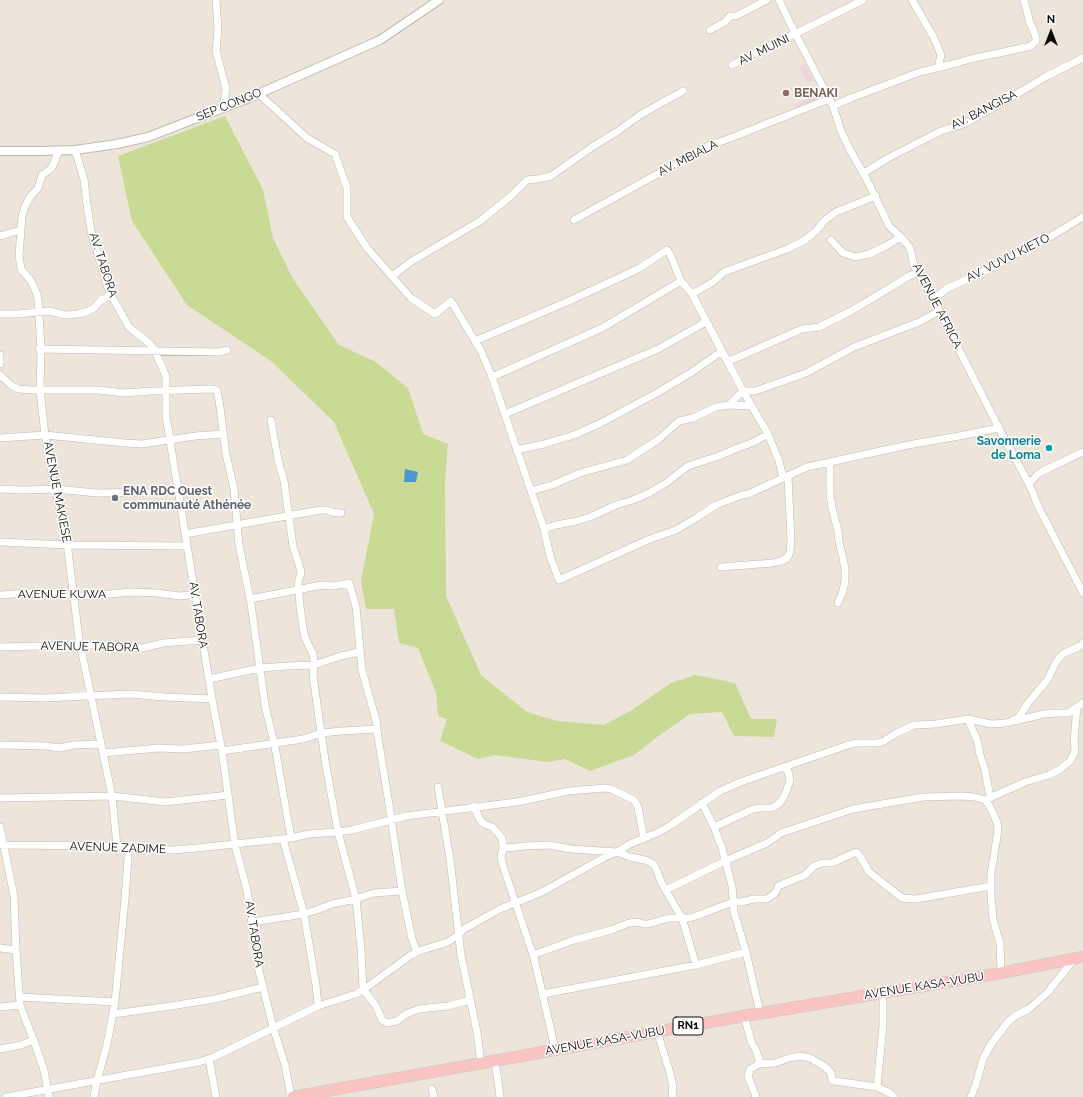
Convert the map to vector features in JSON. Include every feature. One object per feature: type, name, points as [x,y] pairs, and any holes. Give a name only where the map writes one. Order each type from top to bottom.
[{"type":"highway","name":"AVENUE KASA-VUBU","points":[[292,1097],[657,1031],[1001,973],[1078,958]]},
{"type":"street","points":[[216,0],[218,29],[216,51],[226,89],[223,108]]},
{"type":"street","name":"SEP CONGO","points":[[0,151],[75,150],[117,144],[148,137],[259,94],[380,40],[439,0]]},
{"type":"street","points":[[710,30],[725,22],[730,16],[736,16],[767,0]]},
{"type":"street","name":"AVENUE AFRICA","points":[[779,0],[833,106],[841,131],[849,148],[876,196],[889,226],[910,248],[914,266],[934,300],[1083,593]]},
{"type":"street","name":"AV. MUINI","points":[[732,65],[863,0]]},
{"type":"street","points":[[912,0],[934,38],[941,55],[938,68]]},
{"type":"street","points":[[833,106],[899,79],[970,59],[1031,46],[1036,41],[1036,37],[1030,23],[1024,0]]},
{"type":"street","name":"AV. BANGISA","points":[[864,173],[888,158],[941,131],[966,123],[1046,76],[1083,58]]},
{"type":"street","points":[[392,276],[412,261],[480,221],[527,180],[550,176],[640,115],[683,91]]},
{"type":"street","points":[[259,94],[307,138],[335,154],[347,188],[347,217],[367,248],[411,298],[435,314],[451,301],[481,351],[492,377],[544,529],[550,556],[559,580],[650,539],[676,530],[716,505],[748,494],[807,467],[908,445],[999,428]]},
{"type":"street","name":"AV. MBIALA","points":[[574,220],[710,145],[829,99]]},
{"type":"street","name":"AVENUE MAKIESE","points":[[59,150],[52,168],[42,175],[38,188],[26,204],[22,216],[19,255],[21,269],[31,281],[37,294],[39,313],[40,390],[45,435],[55,489],[68,544],[80,645],[112,796],[117,846]]},
{"type":"street","name":"AV. TABORA","points":[[75,150],[84,179],[91,231],[111,295],[129,327],[150,344],[155,351],[166,376],[166,416],[208,679],[221,748],[235,844],[247,890],[259,971],[292,1097]]},
{"type":"street","points":[[692,294],[713,282],[724,272],[788,249],[804,240],[836,212],[876,196]]},
{"type":"street","name":"AV. VUVU KIETO","points":[[934,300],[946,289],[993,267],[1026,248],[1043,241],[1083,217]]},
{"type":"street","points":[[0,236],[21,230]]},
{"type":"street","points":[[831,240],[843,254],[855,257],[869,254],[901,237]]},
{"type":"street","points":[[475,341],[569,301],[638,269],[667,250],[681,281],[692,294],[727,362],[768,434],[785,477],[791,541],[790,552],[787,558],[772,563],[721,567]]},
{"type":"street","points":[[727,362],[802,329],[819,327],[851,311],[906,277],[918,272]]},
{"type":"street","points":[[492,377],[602,328],[681,281]]},
{"type":"street","points":[[0,314],[12,315],[49,311],[65,315],[84,313],[89,312],[101,300],[111,295]]},
{"type":"street","points":[[729,405],[743,391],[755,391],[806,372],[854,348],[919,322],[939,311]]},
{"type":"street","points":[[505,414],[658,349],[706,322]]},
{"type":"street","points":[[40,349],[219,352],[227,350]]},
{"type":"street","points":[[516,450],[544,444],[574,435],[599,424],[655,394],[692,372],[722,351]]},
{"type":"street","points":[[0,355],[0,364]]},
{"type":"street","points":[[0,375],[12,386],[23,389],[98,390],[124,393],[211,389],[216,390],[219,395],[226,454],[234,489],[239,545],[250,599],[265,705],[274,743],[287,838],[304,914],[318,1006]]},
{"type":"street","points":[[531,491],[552,485],[580,473],[627,460],[659,439],[680,421],[693,418],[716,407],[729,405],[751,406]]},
{"type":"street","points":[[271,420],[278,460],[284,482],[293,546],[301,573],[298,583],[298,590],[304,634],[313,654],[313,676],[338,832],[356,899],[363,989],[376,1006],[382,1020],[387,1023],[398,1021],[406,1014],[419,1009],[448,1006],[470,1000]]},
{"type":"street","points":[[0,438],[45,435],[142,444],[170,439],[223,434]]},
{"type":"street","points":[[544,529],[590,517],[616,505],[633,500],[666,483],[688,466],[754,442],[768,434]]},
{"type":"street","points":[[1028,484],[1043,471],[1083,452]]},
{"type":"street","points":[[830,463],[830,494],[845,569],[845,582],[838,602]]},
{"type":"street","points":[[0,489],[55,489],[98,493],[178,490]]},
{"type":"street","points":[[185,534],[321,510],[341,513]]},
{"type":"street","points":[[0,542],[187,546]]},
{"type":"street","points":[[250,599],[322,585],[333,586],[349,583],[356,607],[359,652],[362,670],[377,724],[384,781],[388,798],[402,891],[412,939],[418,952]]},
{"type":"street","name":"AVENUE KUWA","points":[[0,595],[61,592],[74,596],[91,596],[130,592],[180,596],[194,593]]},
{"type":"street","name":"AVENUE TABORA","points":[[0,647],[112,645],[143,648],[164,643],[202,640]]},
{"type":"street","points":[[1006,723],[1017,719],[1048,679],[1059,658],[1063,654],[1082,645],[1083,643]]},
{"type":"street","points":[[208,679],[260,668],[314,665],[359,652]]},
{"type":"street","points":[[0,697],[45,698],[130,694],[212,699]]},
{"type":"street","points":[[6,1097],[49,1093],[97,1081],[209,1059],[318,1006],[349,997],[407,958],[418,952],[444,944],[464,929],[484,917],[542,892],[630,844],[663,830],[726,788],[743,781],[856,743],[882,742],[897,733],[914,726],[968,720],[991,724],[1006,723],[1052,713],[1068,713],[1080,705]]},
{"type":"street","points":[[666,890],[725,860],[767,843],[781,833],[853,809],[923,797],[960,796],[988,798],[1025,782],[1049,775],[1059,770],[1070,761],[1074,754],[1074,741],[1080,705]]},
{"type":"street","points":[[968,720],[977,740],[985,770],[989,805],[998,827],[991,886],[992,909],[1000,944],[1001,973]]},
{"type":"street","points":[[103,753],[159,748],[221,748],[302,739],[322,733],[377,729]]},
{"type":"street","points":[[0,744],[60,748],[73,745],[101,744]]},
{"type":"street","points":[[714,827],[753,809],[770,808],[777,805],[782,800],[790,780],[788,771],[783,767]]},
{"type":"street","points":[[438,786],[450,859],[458,935],[477,1032],[481,1063]]},
{"type":"street","name":"AVENUE ZADIME","points":[[2,845],[117,846],[149,850],[172,850],[235,844],[309,834],[338,832],[365,827],[390,819],[406,816],[442,812],[474,806],[517,802],[569,791],[595,788],[611,789],[634,800],[638,807],[644,838]]},
{"type":"street","points":[[0,798],[112,796],[165,802],[228,795]]},
{"type":"street","points":[[702,803],[714,827],[722,848],[732,886],[734,912],[746,952],[760,1013]]},
{"type":"street","points":[[474,806],[480,820],[484,824],[492,827],[502,838],[503,847],[501,857],[533,955],[555,1050]]},
{"type":"street","points":[[0,827],[2,845],[14,896],[20,1005],[44,1070],[49,1093]]},
{"type":"street","points":[[503,847],[549,845],[571,849],[617,852],[652,863],[655,866],[662,884],[682,918],[696,965]]},
{"type":"street","points":[[94,1097],[107,1044],[115,1002],[125,899],[128,848]]},
{"type":"street","points":[[533,955],[574,940],[611,930],[629,922],[637,922],[646,925],[668,918],[689,918],[733,902],[767,899],[774,894],[778,886],[805,876],[814,866],[822,863],[832,863],[856,852],[869,872],[902,898],[916,899],[991,886]]},
{"type":"street","points":[[252,922],[304,914],[332,904],[356,899],[374,893],[402,891]]},
{"type":"street","points":[[0,948],[16,950]]},
{"type":"street","points":[[543,994],[696,965],[746,952]]},
{"type":"street","points":[[970,1097],[976,1084],[983,1059],[991,1044],[1008,1022],[1015,1016],[1029,1009],[1048,992],[1078,958]]},
{"type":"street","points":[[113,1014],[215,999],[263,987]]},
{"type":"street","points":[[877,1087],[883,1025],[883,992]]},
{"type":"street","points":[[19,997],[115,1002]]},
{"type":"street","points":[[0,1007],[20,1005]]},
{"type":"street","points":[[744,1016],[752,1044],[755,1048],[758,1064]]},
{"type":"street","points":[[657,1031],[670,1073],[673,1087],[673,1097]]},
{"type":"street","points":[[0,1049],[21,1045],[34,1040]]},
{"type":"street","points":[[756,1097],[748,1076],[750,1070],[758,1064],[776,1063],[795,1056],[804,1056],[829,1070],[831,1072],[832,1080],[834,1081],[877,1087],[890,1093],[894,1097]]},
{"type":"street","points":[[209,1059],[216,1097]]},
{"type":"street","points":[[495,1060],[500,1097]]},
{"type":"street","points":[[432,1089],[434,1097]]},
{"type":"shaded area","points":[[805,64],[813,79],[808,83],[799,68]]},
{"type":"shaded area","points":[[822,93],[825,98],[797,109],[795,104]]},
{"type":"green space","points":[[225,116],[263,190],[273,238],[293,279],[339,345],[376,362],[408,388],[423,434],[448,444],[445,482],[446,596],[481,675],[527,712],[557,721],[604,725],[632,710],[671,683],[695,675],[735,683],[751,719],[777,719],[774,737],[734,736],[722,712],[690,714],[634,755],[590,771],[565,759],[548,762],[495,755],[478,759],[440,741],[447,719],[438,716],[436,693],[418,648],[399,643],[394,609],[366,609],[361,581],[374,514],[334,422],[271,361],[187,305],[132,221],[118,156]]},
{"type":"water","points":[[405,469],[418,472],[416,482],[404,482]]},
{"type":"place","name":"BENAKI","points":[[786,93]]},
{"type":"place","name":"Savonnerie de Loma","points":[[1049,448]]},
{"type":"place","name":"ENA RDC Ouest communauté Athénée","points":[[115,498]]}]
